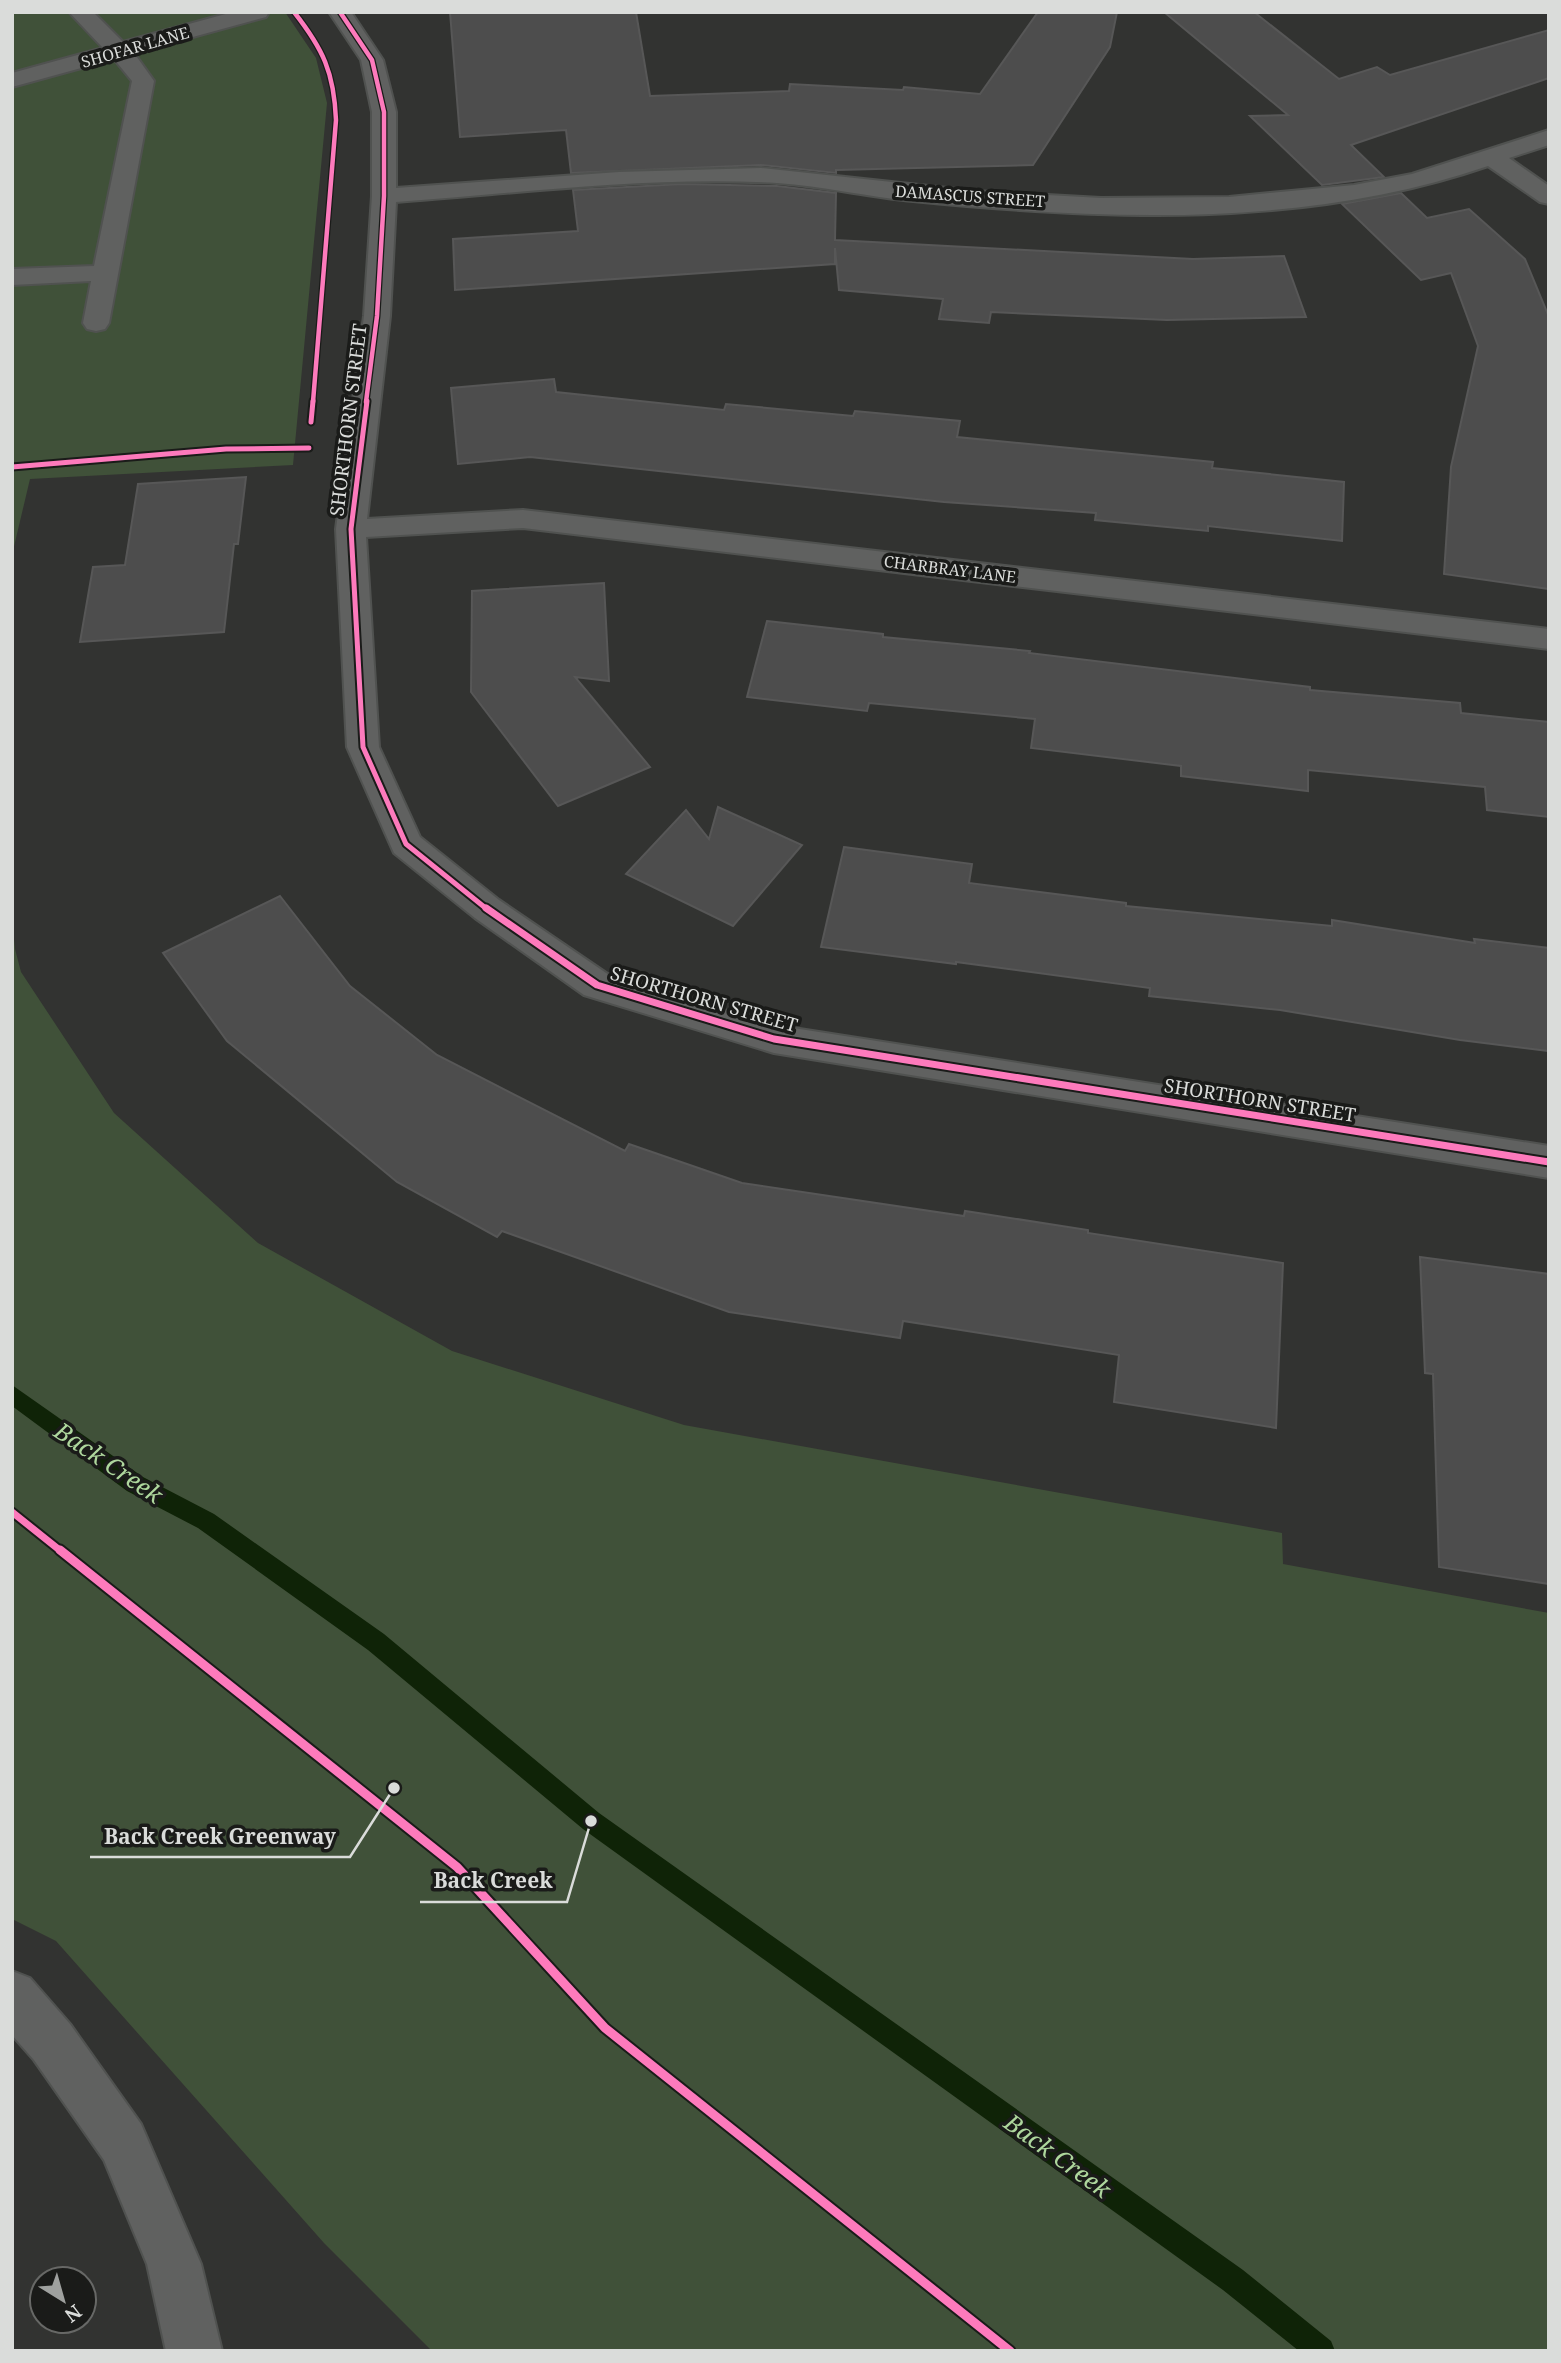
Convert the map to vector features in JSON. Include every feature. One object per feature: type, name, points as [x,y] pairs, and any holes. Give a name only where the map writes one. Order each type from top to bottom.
[{"type":"street","points":[[80,12],[117,52],[135,67],[143,81],[96,323]]},
{"type":"street","name":"SHOFAR LANE","points":[[12,80],[258,12]]},
{"type":"street","name":"SHORTHORN STREET","points":[[341,12],[372,60],[384,112],[384,196],[377,316],[351,529],[363,747],[407,844],[487,909],[597,985],[774,1039],[1549,1162]]},
{"type":"street","name":"DAMASCUS STREET","points":[[384,196],[611,179],[764,175],[912,194],[1094,204],[1189,205],[1311,199],[1415,181],[1549,137]]},
{"type":"street","points":[[1490,156],[1549,197]]},
{"type":"street","points":[[12,276],[106,273]]},
{"type":"street","name":"CHARBRAY LANE","points":[[351,529],[523,519],[1549,639]]},
{"type":"street","points":[[12,1996],[52,2042],[123,2142],[174,2264],[194,2351]]},
{"type":"green space","points":[[12,12],[285,12],[316,58],[327,103],[293,465],[30,479],[12,555]]},
{"type":"green space","points":[[12,920],[21,972],[114,1113],[258,1243],[452,1351],[684,1425],[1282,1533],[1283,1564],[1549,1613],[1549,2351],[432,2351],[324,2243],[56,1941],[12,1919]]},
{"type":"building","points":[[450,12],[636,12],[650,96],[789,91],[790,84],[903,90],[904,87],[980,94],[1038,12],[1117,12],[1110,47],[1033,165],[836,170],[836,173],[761,165],[571,173],[566,130],[460,137]]},
{"type":"building","points":[[1164,12],[1254,12],[1339,79],[1377,67],[1390,75],[1549,30],[1549,78],[1351,145],[1384,177],[1322,185],[1250,116],[1288,115]]},
{"type":"building","points":[[682,184],[777,186],[836,193],[835,240],[1193,259],[1284,256],[1306,317],[1167,320],[991,312],[989,323],[939,319],[943,299],[839,290],[835,248],[835,264],[455,290],[453,239],[578,231],[573,190]]},
{"type":"building","points":[[1401,193],[1427,218],[1469,209],[1525,259],[1549,317],[1549,589],[1444,574],[1451,467],[1478,346],[1451,273],[1421,280],[1342,204]]},
{"type":"building","points":[[554,379],[556,392],[724,410],[726,404],[853,416],[855,411],[960,421],[957,437],[1213,462],[1212,468],[1344,482],[1342,541],[1208,526],[1208,531],[1095,520],[1096,513],[944,502],[530,457],[458,464],[451,388]]},
{"type":"building","points":[[246,477],[238,544],[234,544],[224,632],[80,642],[93,567],[125,565],[138,484]]},
{"type":"building","points":[[604,583],[609,681],[575,677],[650,767],[558,806],[471,692],[472,591]]},
{"type":"building","points":[[767,621],[883,634],[883,637],[1030,651],[1029,653],[1310,687],[1310,690],[1460,703],[1461,713],[1549,722],[1549,817],[1487,810],[1485,787],[1308,770],[1308,791],[1181,776],[1181,766],[1031,748],[1035,719],[869,703],[867,711],[747,697]]},
{"type":"building","points":[[718,807],[802,845],[733,926],[626,874],[686,810],[709,839]]},
{"type":"building","points":[[844,847],[972,864],[969,883],[1126,903],[1126,906],[1332,926],[1332,920],[1475,943],[1474,939],[1549,948],[1549,1051],[1460,1040],[1280,1010],[1149,996],[1150,988],[821,947]]},
{"type":"building","points":[[280,896],[350,986],[437,1055],[625,1151],[629,1144],[742,1183],[964,1216],[965,1211],[1283,1263],[1276,1428],[1114,1402],[1119,1355],[903,1321],[900,1338],[729,1312],[502,1231],[497,1237],[397,1182],[227,1041],[163,953]]},
{"type":"building","points":[[1420,1257],[1549,1274],[1549,1584],[1439,1567],[1433,1374],[1425,1373]]},
{"type":"waterway","name":"Back Creek","points":[[12,1394],[135,1484],[206,1521],[376,1642],[591,1821],[1233,2280],[1321,2351]]},
{"type":"cycle path","points":[[294,12],[322,50],[327,62],[334,87],[336,120],[311,422]]},
{"type":"cycle path","points":[[340,12],[372,60],[384,112],[384,196],[377,316],[351,529],[363,747],[406,844],[487,909],[597,985],[774,1039],[1549,1162]]},
{"type":"cycle path","points":[[12,467],[226,449],[309,448]]},
{"type":"cycle path","points":[[12,1512],[457,1867],[605,2028],[1010,2351]]},
{"type":"place","name":"Back Creek Greenway","points":[[394,1788]]},
{"type":"place","name":"Back Creek","points":[[591,1821]]}]
